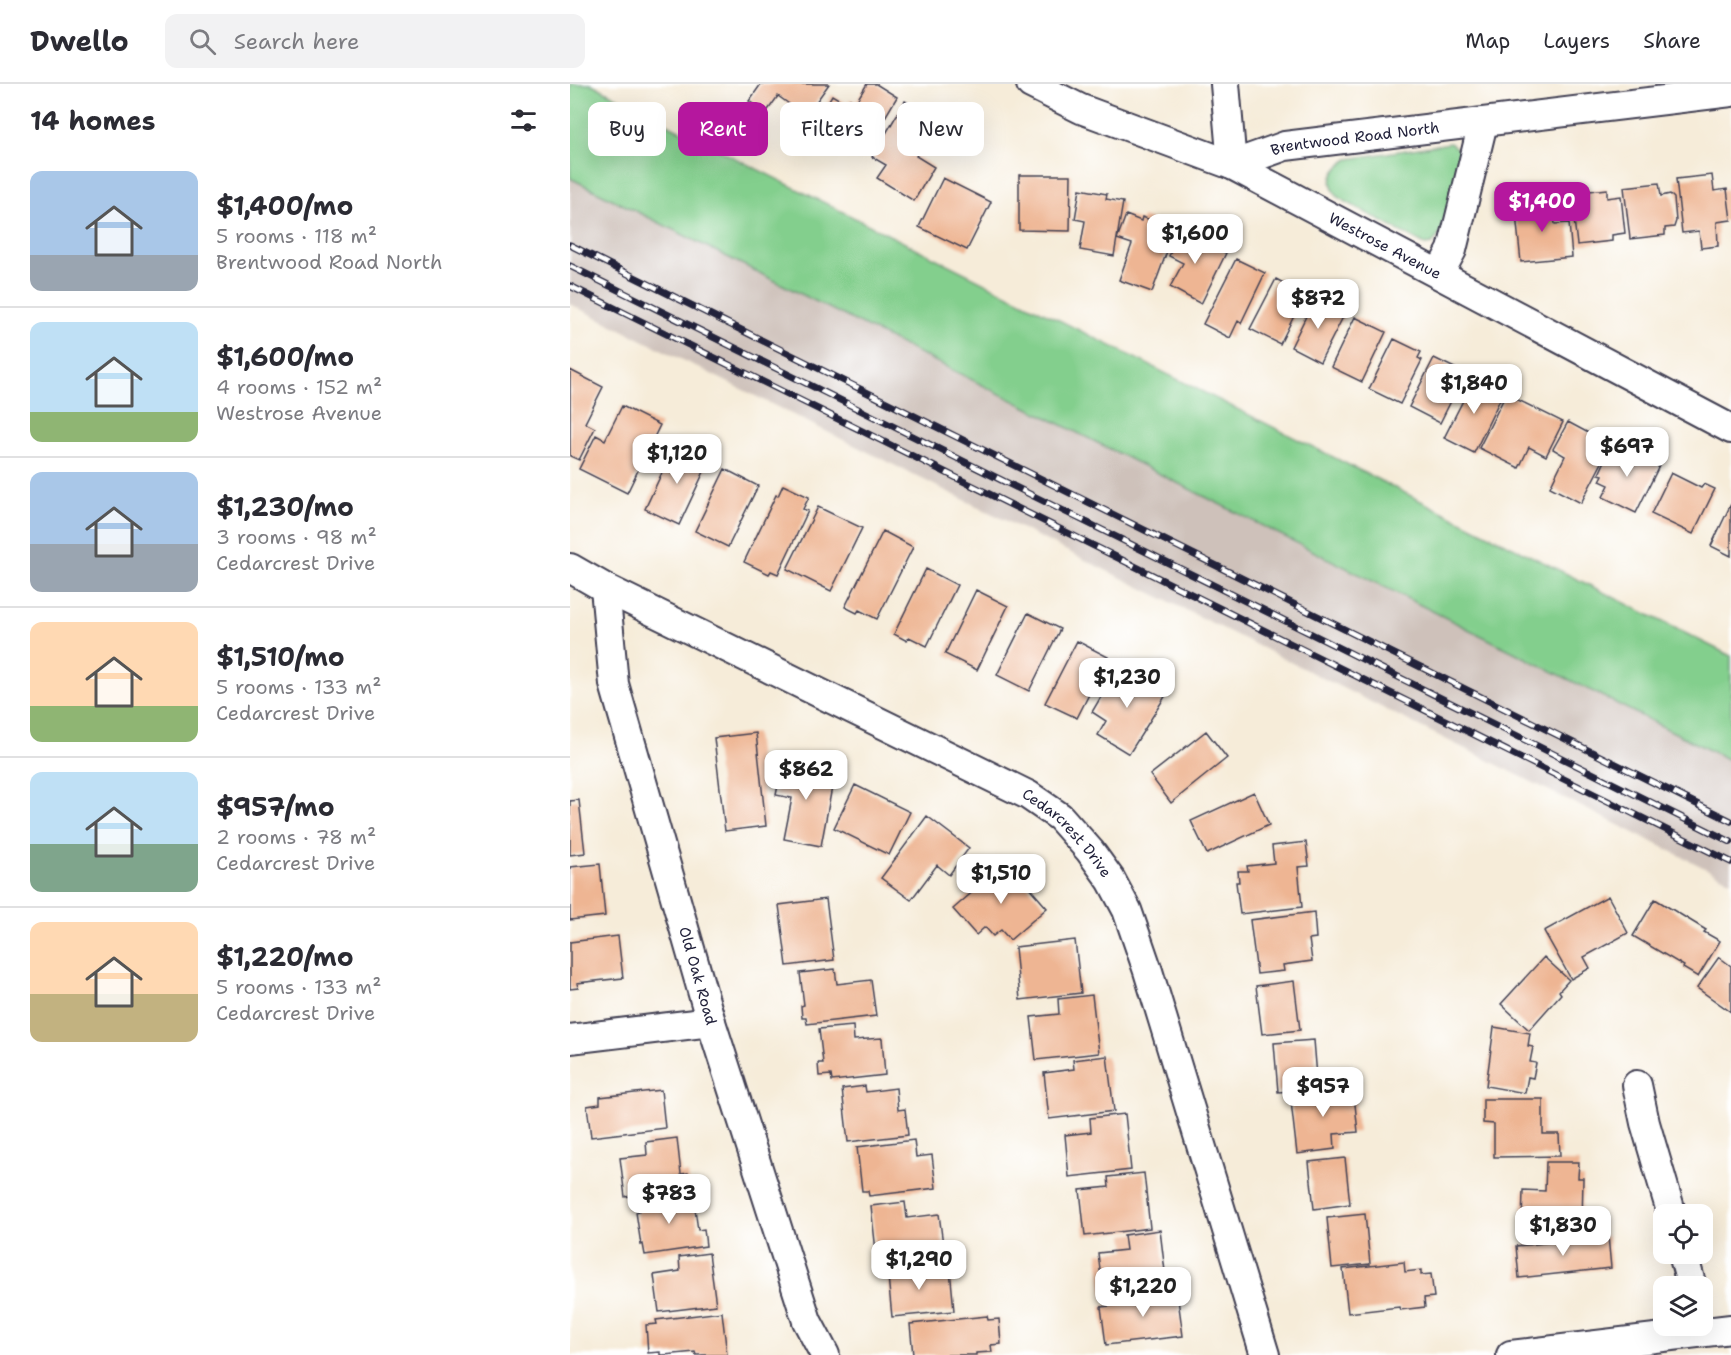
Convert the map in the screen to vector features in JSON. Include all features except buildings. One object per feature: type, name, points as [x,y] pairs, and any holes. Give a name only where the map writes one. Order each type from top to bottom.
[{"type":"street","name":"Westrose Avenue","points":[[1031,84],[1082,109],[1232,165],[1731,429]]},
{"type":"street","points":[[1225,84],[1232,165]]},
{"type":"street","name":"Brentwood Road North","points":[[1232,165],[1285,146],[1731,92]]},
{"type":"street","points":[[1439,274],[1452,250],[1483,123]]},
{"type":"street","name":"Cedarcrest Drive","points":[[570,568],[604,588],[1028,795],[1060,817],[1090,851],[1111,880],[1127,910],[1148,971],[1265,1355]]},
{"type":"street","name":"Old Oak Road","points":[[604,588],[614,684],[711,1022],[807,1320],[825,1355]]},
{"type":"street","points":[[570,1038],[711,1022]]},
{"type":"street","points":[[1637,1085],[1669,1204]]},
{"type":"street","points":[[1511,1355],[1653,1336]]},
{"type":"shaded area","points":[[570,178],[1731,761],[1731,881],[570,304]]},
{"type":"green space","points":[[570,84],[592,84],[626,102],[588,102],[588,156],[666,156],[666,123],[678,130],[678,156],[731,156],[1731,656],[1731,761],[570,178]]},
{"type":"green space","points":[[1450,143],[1458,149],[1462,156],[1444,229],[1432,244],[1425,245],[1339,198],[1332,187],[1332,176],[1349,159]]},
{"type":"railway","points":[[570,245],[1731,821]]},
{"type":"railway","points":[[570,266],[1731,842]]},
{"type":"railway","points":[[570,286],[1731,862]]}]
